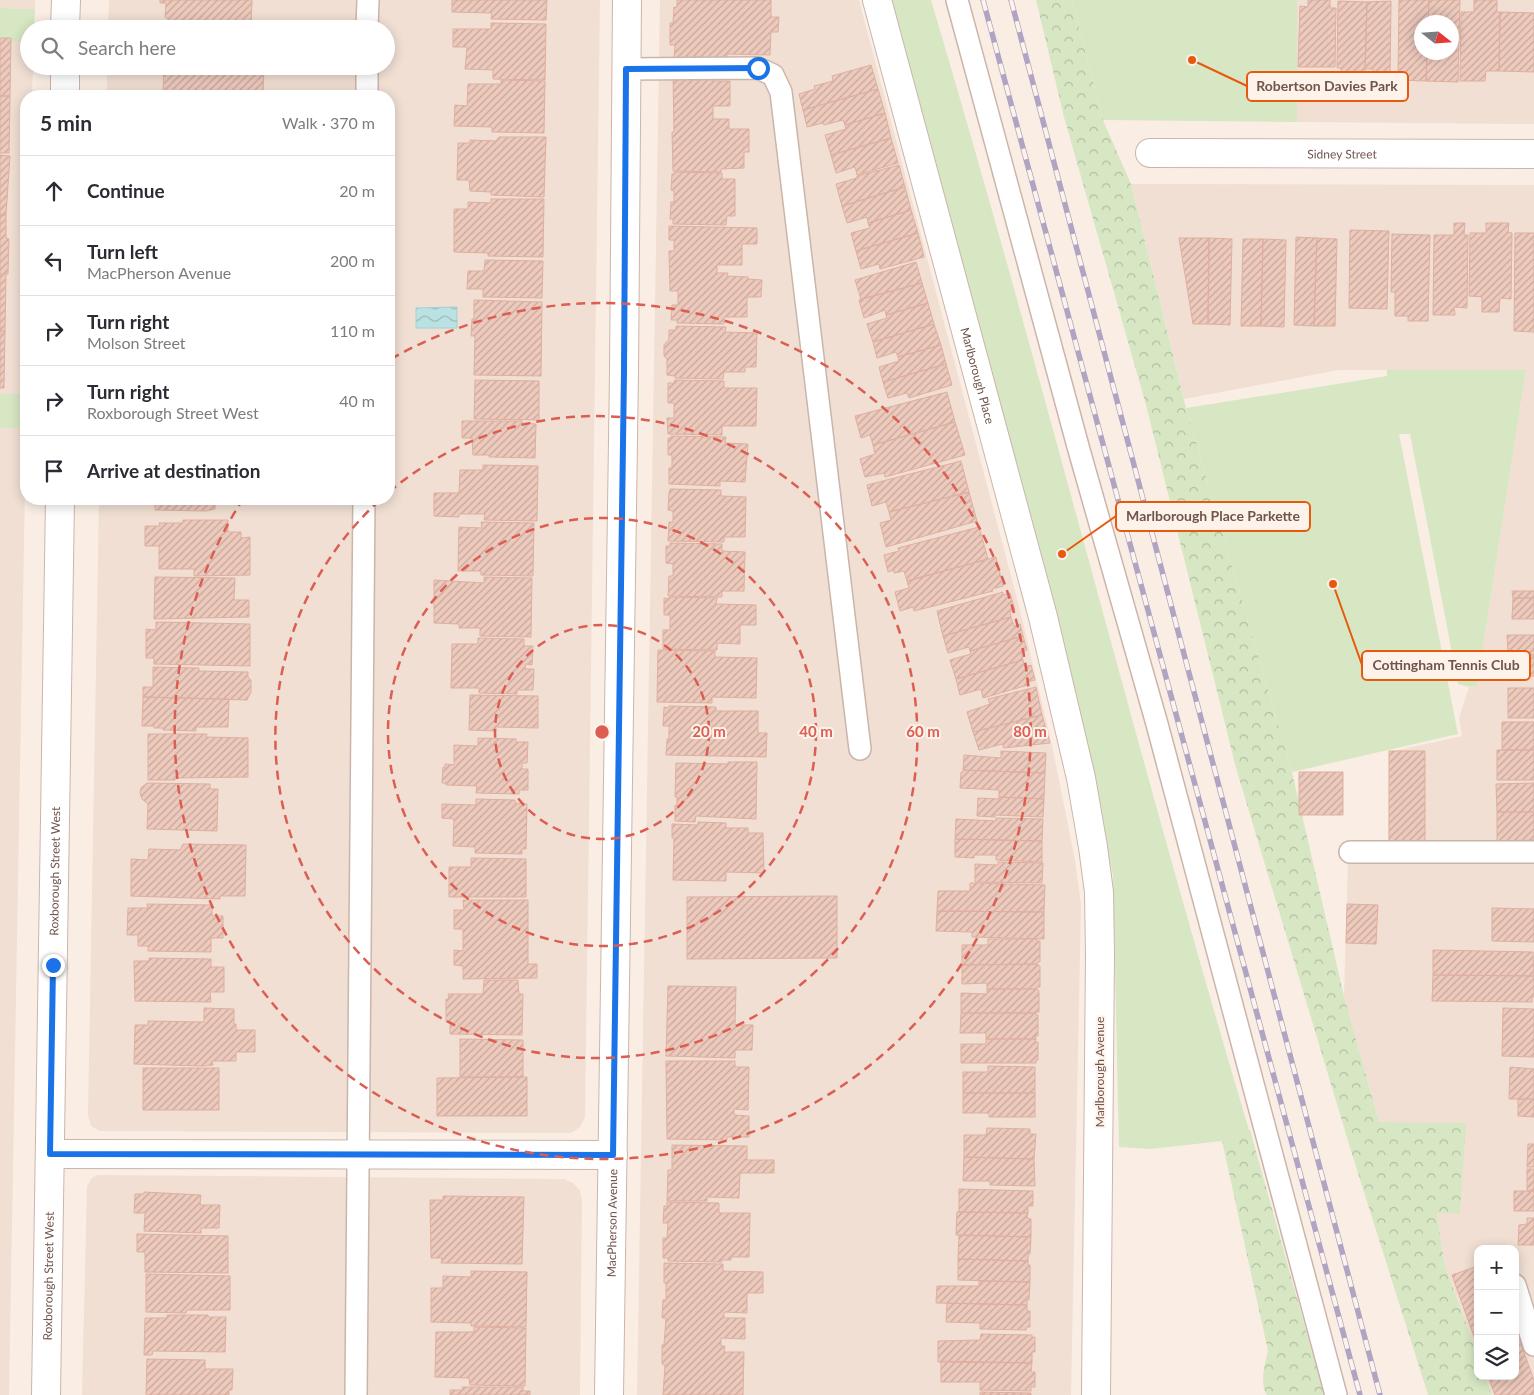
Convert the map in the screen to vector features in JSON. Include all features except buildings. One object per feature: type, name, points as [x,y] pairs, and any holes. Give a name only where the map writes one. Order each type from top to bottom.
[{"type":"street","points":[[65,20],[66,0]]},
{"type":"street","name":"MacPherson Avenue","points":[[608,1395],[624,352],[627,0]]},
{"type":"street","name":"Marlborough Place","points":[[877,0],[1041,607],[1075,751]]},
{"type":"street","points":[[65,75],[65,90]]},
{"type":"street","name":"Sidney Street","points":[[1150,153],[1534,154]]},
{"type":"street","name":"Roxborough Street West","points":[[46,1395],[60,505]]},
{"type":"street","name":"Marlborough Avenue","points":[[1075,751],[1099,892],[1096,1395]]},
{"type":"street","points":[[50,1154],[613,1155]]},
{"type":"lane","points":[[368,0],[368,20]]},
{"type":"lane","points":[[957,0],[1076,441],[1158,724],[1336,1395]]},
{"type":"lane","points":[[626,69],[758,68],[773,75],[781,92],[860,749]]},
{"type":"lane","points":[[367,75],[367,90]]},
{"type":"lane","points":[[356,1395],[364,505]]},
{"type":"lane","points":[[1350,852],[1534,852]]},
{"type":"lane","points":[[1517,1290],[1534,1345]]},
{"type":"shaded area","points":[[0,0],[35,0],[35,9],[0,8]]},
{"type":"shaded area","points":[[109,0],[600,0],[585,1117],[580,1127],[571,1133],[100,1131],[91,1126],[88,1115],[99,505],[395,505],[395,90],[107,90],[107,75],[395,75],[395,20],[108,20]]},
{"type":"shaded area","points":[[660,0],[859,0],[1020,610],[1052,745],[1075,860],[1081,904],[1071,1395],[637,1395]]},
{"type":"shaded area","points":[[1297,0],[1534,0],[1534,124],[1297,122]]},
{"type":"shaded area","points":[[0,42],[20,42],[20,75],[33,75],[32,90],[20,90],[20,394],[0,394]]},
{"type":"shaded area","points":[[1131,184],[1534,185],[1534,1395],[1492,1395],[1486,1380],[1519,1380],[1519,1245],[1474,1245],[1474,1344],[1445,1266],[1437,1212],[1460,1214],[1379,1122],[1344,996],[1348,861],[1388,861],[1389,752],[1462,736],[1459,718],[1469,687],[1477,686],[1526,370],[1339,370],[1184,399]]},
{"type":"shaded area","points":[[0,428],[20,428],[20,505],[25,505],[9,1395],[0,1395]]},
{"type":"shaded area","points":[[98,1175],[564,1179],[573,1183],[580,1190],[582,1200],[580,1395],[82,1395],[87,1186],[92,1178]]},
{"type":"green space","points":[[887,0],[931,0],[1012,282],[1168,848],[1249,1130],[1222,1141],[1151,1149],[1119,1147],[1113,876],[1103,826]]},
{"type":"green space","points":[[1036,0],[1072,0],[1103,120],[1131,184],[1186,408],[1292,772],[1344,996],[1379,1122],[1466,1123],[1460,1214],[1437,1213],[1445,1266],[1474,1344],[1474,1380],[1486,1380],[1492,1395],[1428,1395],[1351,1151],[1236,768],[1146,405],[1064,117]]},
{"type":"green space","points":[[1072,0],[1297,0],[1297,122],[1103,120]]},
{"type":"green space","points":[[0,8],[35,9],[34,20],[20,20],[20,42],[0,42]]},
{"type":"green space","points":[[1387,370],[1526,370],[1477,686],[1469,687],[1458,684],[1410,434],[1399,434],[1458,734],[1292,772],[1186,408],[1387,376]]},
{"type":"green space","points":[[0,394],[20,394],[20,428],[0,428]]},
{"type":"green space","points":[[1250,1130],[1324,1395],[1267,1395],[1263,1385],[1263,1373],[1268,1351],[1222,1141]]},
{"type":"water","points":[[457,307],[457,328],[416,328],[416,308]]},
{"type":"railway","points":[[983,0],[1360,1395]]},
{"type":"railway","points":[[1011,0],[1380,1395]]},
{"type":"place","name":"Robertson Davies Park","points":[[1192,60]]},
{"type":"place","name":"Marlborough Place Parkette","points":[[1062,554]]},
{"type":"place","name":"Cottingham Tennis Club","points":[[1333,584]]},
{"type":"route","points":[[53,965],[50,1154],[613,1155],[624,372],[626,69],[758,68]]}]
